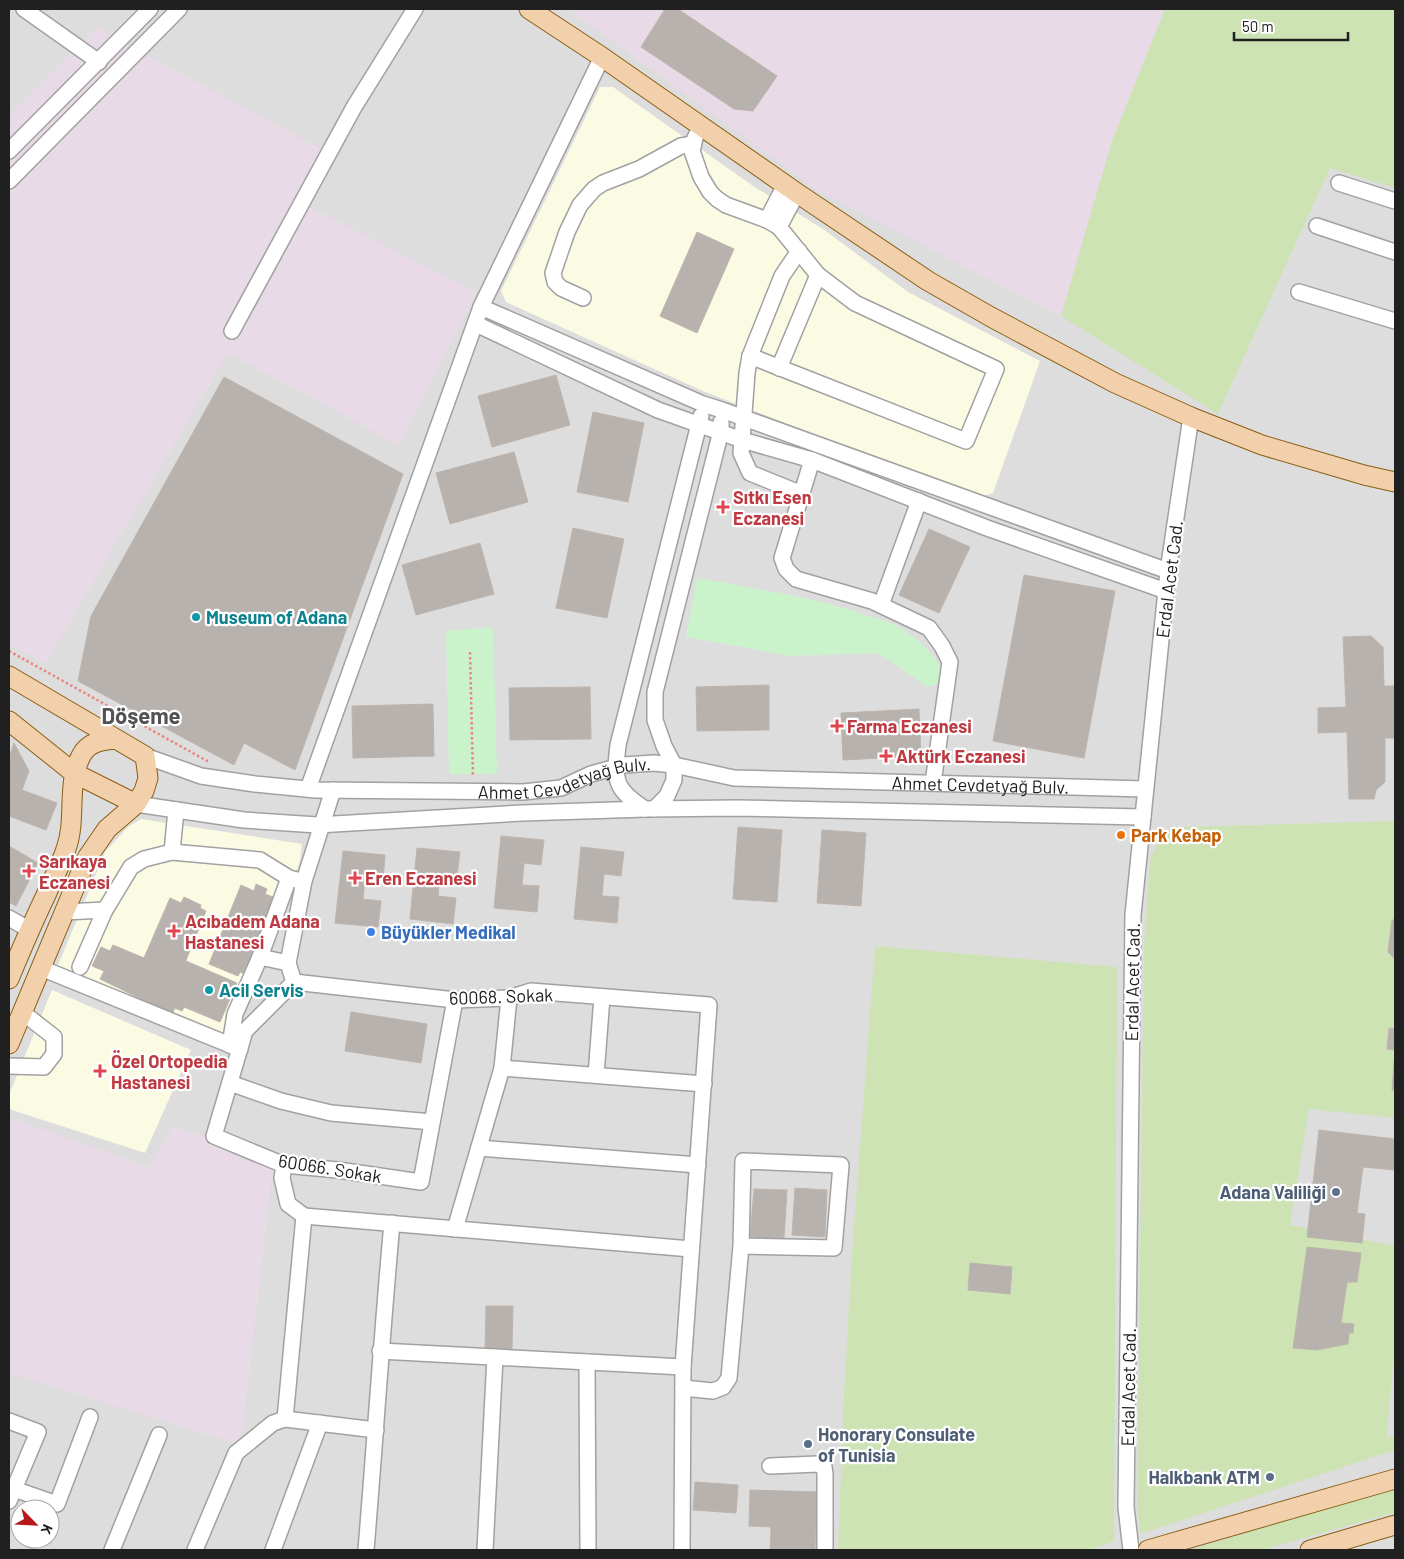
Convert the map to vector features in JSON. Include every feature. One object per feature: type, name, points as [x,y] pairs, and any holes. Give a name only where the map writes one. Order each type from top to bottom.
[{"type":"main road","points":[[529,9],[928,281],[991,317],[1115,383],[1191,417],[1262,445],[1364,476],[1395,482]]},
{"type":"main road","name":"Ahmet Cevdetyağ Bulv.","points":[[9,676],[145,756]]},
{"type":"main road","name":"Ahmet Cevdetyağ Bulv.","points":[[9,721],[74,773],[136,804]]},
{"type":"main road","points":[[9,979],[66,849],[72,820],[74,773],[81,755],[89,745],[101,740],[116,739]]},
{"type":"main road","points":[[9,1044],[87,858],[108,829],[136,804],[144,791],[148,778],[145,756]]},
{"type":"main road","points":[[1148,1550],[1395,1478]]},
{"type":"main road","points":[[1310,1550],[1395,1525]]},
{"type":"street","points":[[24,9],[99,62]]},
{"type":"street","points":[[9,151],[150,9]]},
{"type":"street","points":[[9,181],[179,9]]},
{"type":"street","points":[[232,331],[354,107],[415,9]]},
{"type":"street","points":[[308,789],[481,307],[602,57]]},
{"type":"street","points":[[701,126],[692,151],[700,177],[710,192],[726,204],[773,224],[799,251],[818,275],[856,303],[996,369],[966,441],[750,356]]},
{"type":"street","points":[[583,298],[561,288],[555,282],[552,273],[567,232],[580,205],[586,197],[603,183],[639,169],[681,146],[693,144]]},
{"type":"street","points":[[1339,183],[1395,201]]},
{"type":"street","points":[[773,224],[791,189]]},
{"type":"street","points":[[1317,226],[1395,252]]},
{"type":"street","points":[[799,251],[782,276],[750,356],[741,453],[750,473],[802,494]]},
{"type":"street","points":[[779,368],[818,275]]},
{"type":"street","points":[[1299,292],[1395,321]]},
{"type":"street","points":[[481,307],[703,404],[1168,571]]},
{"type":"street","points":[[476,324],[658,410],[742,440],[812,460],[987,528],[1166,591]]},
{"type":"street","points":[[703,404],[700,424],[618,744],[616,767],[618,784],[628,798],[649,809],[667,796],[674,780],[674,765],[664,746],[655,720],[655,692],[720,431],[722,410]]},
{"type":"street","name":"Erdal Acet Cad.","points":[[1131,1550],[1126,1507],[1133,915],[1168,571],[1191,417]]},
{"type":"street","points":[[812,460],[782,558],[786,568],[796,579],[882,605],[929,628],[942,646],[950,662],[933,783]]},
{"type":"street","points":[[882,605],[919,502]]},
{"type":"street","name":"Ahmet Cevdetyağ Bulv.","points":[[145,756],[202,776],[255,784],[333,790],[523,792],[561,788],[591,774],[624,765],[654,763],[674,765],[734,778],[1145,789]]},
{"type":"street","points":[[235,1047],[245,1031],[294,982],[288,963],[304,881],[333,790]]},
{"type":"street","name":"Ahmet Cevdetyağ Bulv.","points":[[136,804],[244,820],[321,825],[522,813],[747,808],[1142,817]]},
{"type":"street","points":[[172,852],[176,810]]},
{"type":"street","points":[[80,967],[105,910],[131,867],[144,859],[172,852],[260,860],[289,878],[304,881]]},
{"type":"street","points":[[289,878],[260,957],[235,1014],[235,1047],[230,1084],[281,1101],[332,1113],[432,1122],[455,1000]]},
{"type":"street","points":[[64,912],[105,910]]},
{"type":"street","points":[[9,918],[30,930]]},
{"type":"street","points":[[260,957],[288,963]]},
{"type":"street","points":[[41,968],[235,1047]]},
{"type":"street","name":"60068. Sokak","points":[[294,982],[455,1000],[509,998],[531,991],[709,1005],[704,1084]]},
{"type":"street","points":[[596,1075],[602,997]]},
{"type":"street","points":[[455,1229],[502,1068],[509,998]]},
{"type":"street","points":[[9,1066],[44,1067],[54,1054],[54,1037],[22,1012]]},
{"type":"street","points":[[502,1068],[704,1084],[683,1367],[682,1550]]},
{"type":"street","name":"60066. Sokak","points":[[230,1084],[214,1136],[284,1164],[421,1182],[432,1122]]},
{"type":"street","points":[[479,1148],[698,1164]]},
{"type":"street","points":[[683,1388],[713,1391],[723,1387],[729,1378],[741,1246],[743,1161],[840,1166],[834,1248],[741,1246]]},
{"type":"street","points":[[284,1164],[282,1178],[288,1204],[304,1216],[691,1249]]},
{"type":"street","points":[[285,1419],[304,1216]]},
{"type":"street","points":[[366,1550],[376,1430],[380,1351],[392,1223]]},
{"type":"street","points":[[380,1351],[683,1367]]},
{"type":"street","points":[[484,1550],[495,1357]]},
{"type":"street","points":[[587,1362],[588,1550]]},
{"type":"street","points":[[9,1421],[38,1432],[11,1495],[57,1504],[90,1417]]},
{"type":"street","points":[[195,1550],[236,1453],[273,1423],[285,1419],[376,1430]]},
{"type":"street","points":[[273,1550],[320,1423]]},
{"type":"street","points":[[112,1550],[160,1435]]},
{"type":"street","points":[[770,1466],[818,1464],[824,1467],[826,1474],[825,1550]]},
{"type":"path","points":[[9,651],[216,766]]},
{"type":"path","points":[[470,652],[473,779]]},
{"type":"shaded area","points":[[9,9],[1395,9],[1395,1550],[9,1550]]},
{"type":"shaded area","points":[[568,9],[1165,9],[1112,141],[1061,316],[820,192]]},
{"type":"shaded area","points":[[97,28],[337,158],[310,207],[477,292],[399,445],[228,353],[45,664],[9,644],[9,116]]},
{"type":"shaded area","points":[[600,87],[613,87],[753,186],[823,229],[908,292],[1040,361],[993,493],[977,498],[703,391],[506,302],[501,291]]},
{"type":"shaded area","name":"Acıbadem Adana Hastanesi","points":[[141,819],[302,844],[300,860],[259,982],[225,1045],[56,970],[105,852],[128,827]]},
{"type":"shaded area","points":[[888,827],[1103,838],[1096,951],[881,940]]},
{"type":"shaded area","points":[[648,834],[704,837],[699,927],[643,924]]},
{"type":"shaded area","name":"Özel Ortopedia Hastanesi","points":[[52,990],[191,1050],[145,1153],[9,1109],[10,1092]]},
{"type":"shaded area","points":[[9,1117],[148,1167],[173,1127],[274,1157],[241,1445],[9,1373]]},
{"type":"green space","points":[[1165,9],[1395,9],[1395,188],[1330,168],[1218,414],[1061,316],[1112,141]]},
{"type":"green space","points":[[697,578],[801,597],[887,622],[915,638],[938,662],[945,676],[937,684],[927,687],[888,659],[876,653],[791,656],[686,637]]},
{"type":"green space","points":[[493,627],[497,772],[494,774],[451,774],[449,773],[446,631]]},
{"type":"green space","points":[[1395,821],[1395,1118],[1309,1109],[1290,1225],[1395,1246],[1395,1337],[1387,1437],[1395,1435],[1395,1450],[1140,1534],[1137,1503],[1144,948],[1150,859],[1159,840],[1177,827]]},
{"type":"green space","points":[[875,946],[1117,967],[1114,1541],[1089,1550],[838,1550],[851,1267]]},
{"type":"green space","points":[[1395,1487],[1395,1512],[1262,1550],[1190,1550]]},
{"type":"building","points":[[665,9],[678,9],[777,76],[753,111],[734,109],[641,47]]},
{"type":"building","points":[[697,232],[734,249],[697,333],[660,316]]},
{"type":"building","points":[[556,375],[570,425],[492,447],[478,396]]},
{"type":"building","points":[[224,377],[403,474],[295,770],[244,743],[234,765],[78,681],[91,616]]},
{"type":"building","points":[[593,412],[644,423],[628,502],[577,492]]},
{"type":"building","points":[[514,452],[528,502],[450,524],[436,473]]},
{"type":"building","points":[[573,528],[624,539],[607,618],[556,608]]},
{"type":"building","points":[[929,529],[970,547],[939,613],[899,595]]},
{"type":"building","points":[[480,543],[494,594],[416,615],[402,565]]},
{"type":"building","points":[[1024,575],[1115,591],[1084,758],[993,741]]},
{"type":"building","points":[[1371,636],[1383,647],[1384,686],[1395,686],[1395,738],[1385,738],[1385,782],[1376,790],[1374,799],[1349,799],[1347,732],[1318,733],[1318,708],[1346,707],[1343,637]]},
{"type":"building","points":[[769,685],[769,730],[697,731],[696,687]]},
{"type":"building","points":[[590,687],[591,739],[510,740],[509,688]]},
{"type":"building","points":[[433,704],[434,756],[353,758],[352,706]]},
{"type":"building","points":[[919,709],[921,756],[843,760],[841,713]]},
{"type":"building","points":[[14,743],[29,771],[22,790],[57,803],[46,830],[9,816],[9,758]]},
{"type":"building","points":[[738,827],[782,830],[777,902],[733,899]]},
{"type":"building","points":[[822,830],[866,833],[861,906],[817,903]]},
{"type":"building","points":[[501,836],[544,840],[541,865],[524,863],[522,885],[539,886],[537,912],[494,908]]},
{"type":"building","points":[[9,846],[38,863],[16,906],[9,902]]},
{"type":"building","points":[[581,847],[624,852],[621,876],[604,874],[602,896],[619,897],[617,923],[574,919]]},
{"type":"building","points":[[417,848],[460,852],[457,876],[440,875],[438,896],[456,898],[453,924],[410,919]]},
{"type":"building","points":[[343,851],[385,855],[383,880],[365,878],[363,899],[381,901],[378,927],[335,923]]},
{"type":"building","points":[[256,884],[267,889],[265,894],[278,899],[247,975],[240,972],[238,976],[209,964],[241,885],[254,891]]},
{"type":"building","points":[[184,897],[201,905],[200,908],[206,911],[180,975],[188,979],[181,994],[189,997],[182,1011],[175,1008],[172,1014],[100,979],[104,971],[92,966],[101,947],[110,951],[113,945],[144,958],[170,898],[181,903]]},
{"type":"building","points":[[1392,920],[1395,920],[1395,959],[1388,952]]},
{"type":"building","name":"Acil Servis","points":[[186,961],[237,983],[220,1022],[184,1007],[189,997],[181,994],[188,979],[180,975]]},
{"type":"building","points":[[351,1012],[427,1024],[421,1063],[345,1051]]},
{"type":"building","points":[[1389,1028],[1395,1029],[1395,1050],[1387,1049]]},
{"type":"building","points":[[1395,1050],[1395,1090],[1392,1090]]},
{"type":"building","name":"Adana Valiliği","points":[[1319,1130],[1395,1139],[1395,1170],[1363,1167],[1357,1213],[1365,1214],[1362,1243],[1307,1237]]},
{"type":"building","points":[[795,1188],[827,1190],[825,1237],[792,1235]]},
{"type":"building","points":[[754,1189],[787,1190],[784,1239],[750,1237]]},
{"type":"building","points":[[1307,1247],[1361,1253],[1357,1282],[1347,1282],[1341,1323],[1354,1324],[1353,1333],[1349,1333],[1348,1344],[1317,1350],[1293,1348]]},
{"type":"building","points":[[970,1263],[1012,1267],[1010,1294],[968,1290]]},
{"type":"building","points":[[486,1306],[513,1306],[512,1349],[485,1349]]},
{"type":"building","points":[[695,1482],[738,1485],[736,1513],[693,1510]]},
{"type":"building","points":[[750,1490],[817,1492],[815,1550],[770,1550],[771,1527],[749,1526]]},
{"type":"place","name":"Sıtkı Esen Eczanesi","points":[[723,507]]},
{"type":"place","name":"Museum of Adana","points":[[196,617]]},
{"type":"place","name":"Farma Eczanesi","points":[[837,726]]},
{"type":"place","name":"Aktürk Eczanesi","points":[[886,756]]},
{"type":"place","name":"Park Kebap","points":[[1121,835]]},
{"type":"place","name":"Sarıkaya Eczanesi","points":[[29,871]]},
{"type":"place","name":"Eren Eczanesi","points":[[355,878]]},
{"type":"place","name":"Acıbadem Adana Hastanesi","points":[[174,931]]},
{"type":"place","name":"Büyükler Medikal","points":[[371,932]]},
{"type":"place","name":"Acil Servis","points":[[209,990]]},
{"type":"place","name":"Özel Ortopedia Hastanesi","points":[[100,1071]]},
{"type":"place","name":"Adana Valiliği","points":[[1336,1192]]},
{"type":"place","name":"Honorary Consulate of Tunisia","points":[[808,1444]]},
{"type":"place","name":"Halkbank ATM","points":[[1270,1477]]},
{"type":"district","name":"Döşeme","points":[[141,715]]}]
